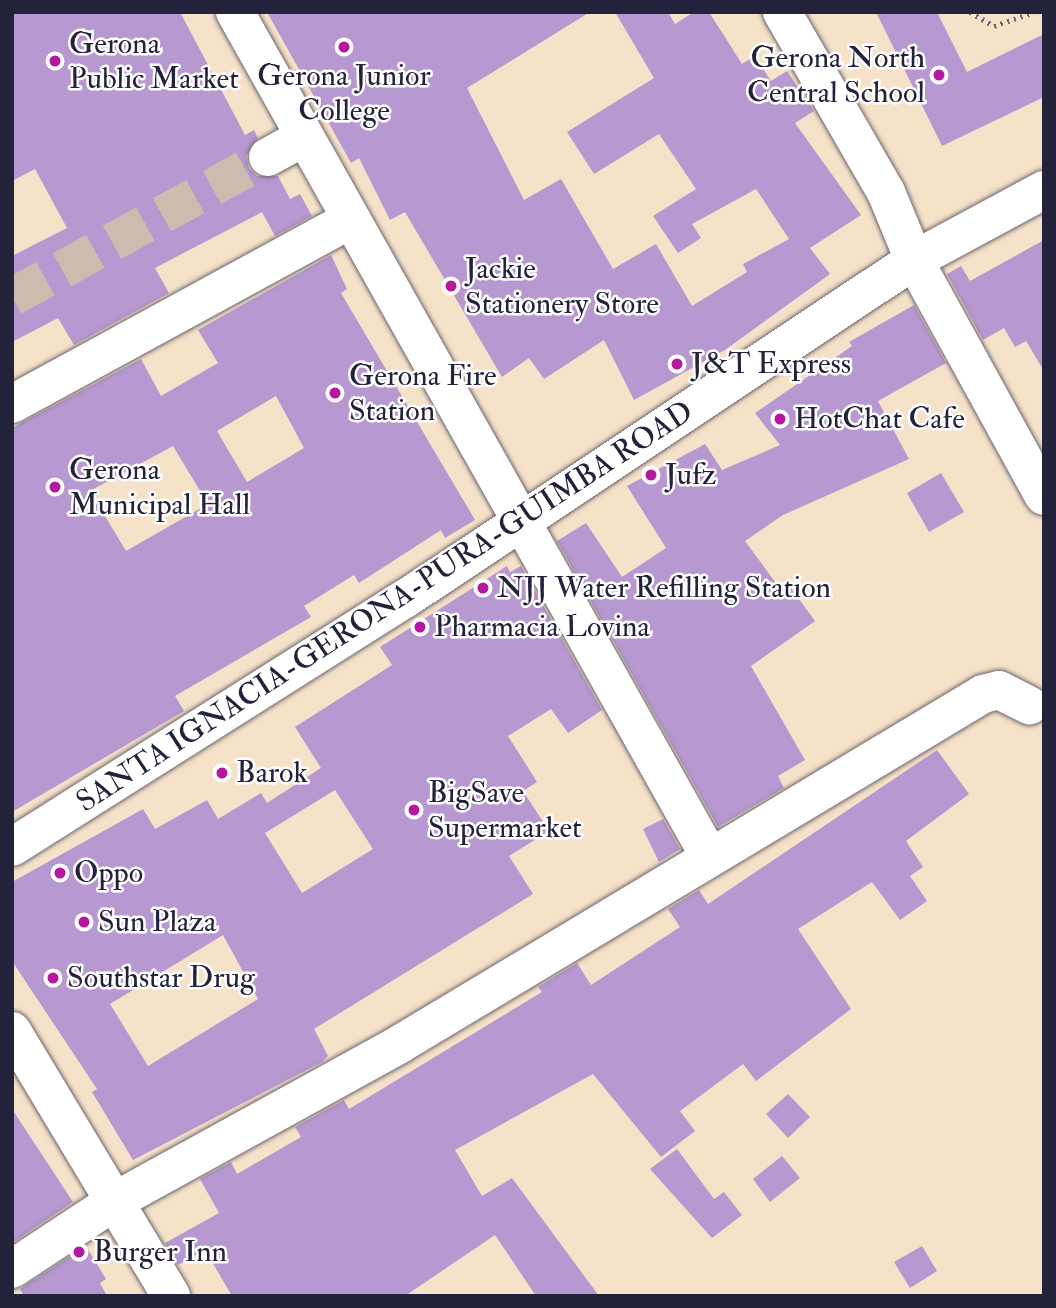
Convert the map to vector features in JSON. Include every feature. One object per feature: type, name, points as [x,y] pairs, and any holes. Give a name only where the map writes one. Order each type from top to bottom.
[{"type":"street","points":[[235,12],[348,222],[708,854]]},
{"type":"street","points":[[782,12],[886,192],[914,260],[1044,496]]},
{"type":"street","points":[[268,157],[304,137]]},
{"type":"street","name":"SANTA IGNACIA-GERONA-PURA-GUIMBA ROAD","points":[[12,847],[519,522],[914,260],[1044,190]]},
{"type":"street","points":[[12,404],[348,222]]},
{"type":"street","points":[[12,1269],[115,1201],[400,1044],[708,854],[983,694],[999,690],[1029,705]]},
{"type":"street","points":[[12,1031],[171,1296]]},
{"type":"path","points":[[970,12],[994,26],[1034,12]]},
{"type":"building","points":[[12,12],[180,12],[245,135],[254,130],[258,138],[246,156],[249,168],[257,176],[278,176],[290,199],[300,194],[312,216],[275,236],[262,212],[155,268],[169,293],[74,345],[58,318],[12,342],[12,256],[67,228],[35,169],[12,181]]},
{"type":"building","points":[[267,12],[590,12],[467,88],[524,200],[561,179],[613,269],[656,244],[692,306],[747,272],[743,264],[789,239],[756,189],[692,224],[701,238],[678,253],[653,216],[696,189],[659,134],[594,174],[567,132],[654,78],[615,12],[668,12],[675,24],[694,12],[709,12],[742,64],[755,56],[771,81],[787,71],[814,111],[795,123],[861,215],[810,248],[830,274],[725,350],[634,400],[604,340],[544,379],[529,358],[502,377],[405,212],[390,220],[359,158],[351,163]]},
{"type":"building","points":[[876,12],[937,12],[967,72],[1044,34],[1044,97],[942,146]]},
{"type":"building","points":[[1044,240],[1044,371],[1026,341],[1015,347],[1004,328],[983,340],[947,274],[961,266],[970,281]]},
{"type":"building","points":[[331,255],[347,289],[341,293],[475,520],[445,538],[441,530],[359,583],[354,575],[304,606],[311,617],[175,696],[184,711],[12,812],[12,428],[141,359],[161,396],[218,363],[198,330]],"holes":[[[276,396],[304,448],[247,482],[217,431]],[[173,446],[208,504],[126,551],[90,491]]]},
{"type":"building","points":[[914,305],[946,363],[878,401],[909,459],[783,515],[745,541],[781,590],[789,585],[815,621],[751,666],[805,760],[778,776],[784,788],[718,827],[557,541],[586,523],[622,577],[666,548],[627,486],[705,444],[722,470],[780,445],[755,413],[852,346],[849,342]]},
{"type":"building","points":[[941,473],[964,512],[929,532],[907,493]]},
{"type":"building","points":[[507,566],[510,572],[521,566],[602,710],[568,733],[551,709],[508,736],[537,782],[523,791],[549,831],[509,856],[533,894],[314,1029],[328,1056],[322,1062],[133,1160],[92,1092],[97,1089],[12,961],[12,882],[143,809],[155,829],[207,800],[218,819],[261,793],[267,803],[321,768],[295,727],[392,665],[380,647]],"holes":[[[335,790],[373,849],[302,893],[265,833]],[[223,935],[258,999],[148,1066],[110,1004]]]},
{"type":"building","points":[[937,750],[969,794],[906,841],[923,867],[910,876],[927,901],[900,920],[872,882],[798,929],[851,1009],[756,1081],[743,1064],[680,1111],[695,1131],[661,1157],[593,1074],[455,1150],[482,1196],[512,1178],[599,1296],[536,1296],[495,1235],[405,1296],[232,1296],[205,1250],[178,1265],[165,1243],[219,1213],[200,1179],[231,1162],[237,1174],[301,1137],[295,1127],[344,1100],[349,1109],[542,992],[538,987],[577,963],[591,985],[680,927],[668,909],[699,890],[708,904]]},
{"type":"building","points":[[663,819],[680,849],[659,862],[643,829]]},
{"type":"building","points":[[788,1094],[810,1117],[788,1138],[766,1114]]},
{"type":"building","points":[[12,1109],[73,1202],[12,1243]]},
{"type":"building","points":[[677,1149],[714,1199],[724,1192],[742,1215],[712,1238],[650,1169]]},
{"type":"building","points":[[782,1156],[800,1178],[770,1202],[753,1179]]},
{"type":"building","points":[[86,1246],[106,1279],[100,1283],[107,1296],[24,1296],[20,1289]]},
{"type":"building","points":[[922,1246],[937,1271],[910,1288],[894,1262]]},
{"type":"tunnel","points":[[12,297],[268,157]]},
{"type":"place","name":"Gerona Junior College","points":[[344,47]]},
{"type":"place","name":"Gerona Public Market","points":[[55,61]]},
{"type":"place","name":"Gerona North Central School","points":[[939,75]]},
{"type":"place","name":"Jackie Stationery Store","points":[[451,286]]},
{"type":"place","name":"J&T Express","points":[[677,364]]},
{"type":"place","name":"Gerona Fire Station","points":[[335,393]]},
{"type":"place","name":"HotChat Cafe","points":[[780,419]]},
{"type":"place","name":"Jufz","points":[[651,475]]},
{"type":"place","name":"Gerona Municipal Hall","points":[[55,487]]},
{"type":"place","name":"NJJ Water Refilling Station","points":[[483,588]]},
{"type":"place","name":"Pharmacia Lovina","points":[[420,627]]},
{"type":"place","name":"Barok","points":[[222,773]]},
{"type":"place","name":"BigSave Supermarket","points":[[414,810]]},
{"type":"place","name":"Oppo","points":[[60,873]]},
{"type":"place","name":"Sun Plaza","points":[[84,922]]},
{"type":"place","name":"Southstar Drug","points":[[53,978]]},
{"type":"place","name":"Burger Inn","points":[[79,1252]]}]
